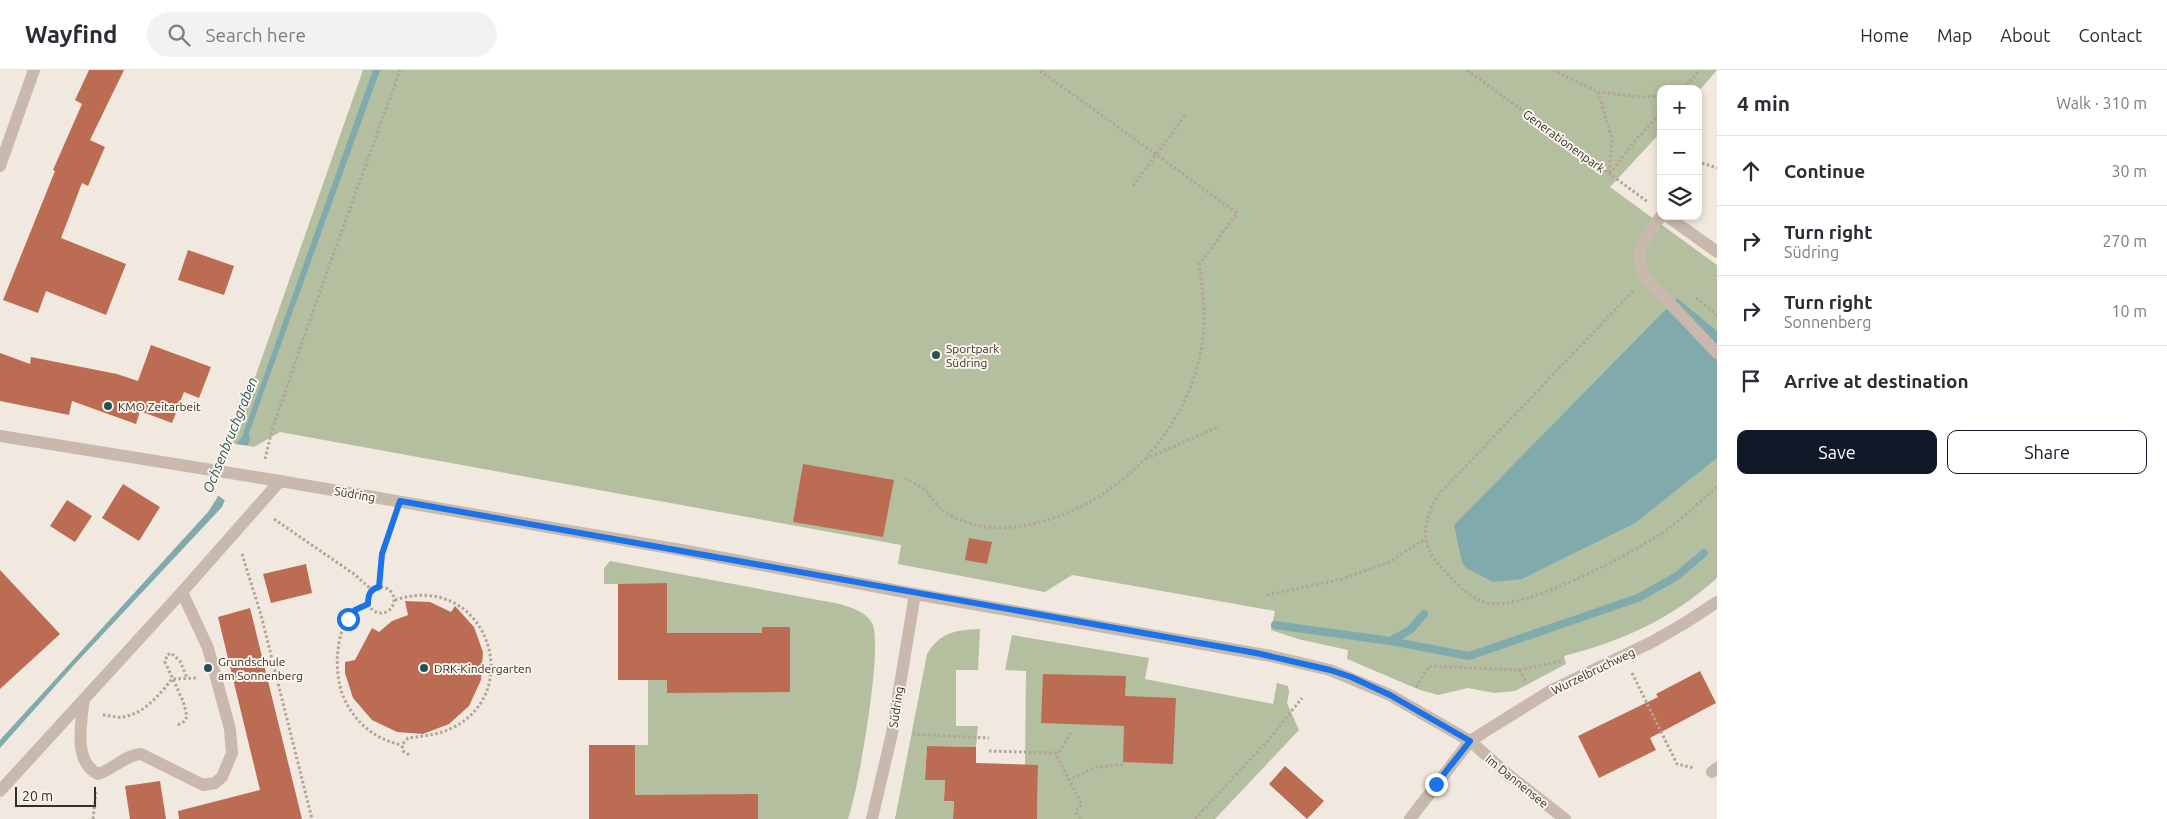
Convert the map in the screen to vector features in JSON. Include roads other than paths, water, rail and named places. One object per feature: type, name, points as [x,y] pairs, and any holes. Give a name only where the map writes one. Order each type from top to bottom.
[{"type":"street","points":[[0,166],[34,70]]},
{"type":"street","points":[[1657,211],[1638,256],[1639,265],[1646,278],[1717,354]]},
{"type":"street","points":[[1673,220],[1717,252]]},
{"type":"street","name":"Südring","points":[[0,436],[400,501],[1271,656],[1351,677],[1406,704],[1470,741]]},
{"type":"street","points":[[0,791],[182,592],[280,481]]},
{"type":"street","points":[[84,699],[81,723],[84,763],[90,770],[98,774],[108,771],[124,760],[141,754],[203,785],[215,783],[222,777],[232,753],[230,729],[208,648],[182,592]]},
{"type":"street","name":"Südring","points":[[872,819],[892,733],[915,594]]},
{"type":"street","name":"Wurzelbruchweg","points":[[1470,741],[1550,691],[1686,623],[1717,602]]},
{"type":"street","points":[[1410,819],[1470,741]]},
{"type":"street","name":"Im Dannensee","points":[[1470,741],[1511,777],[1565,819]]},
{"type":"water","points":[[373,70],[380,70],[249,433],[250,440],[222,507],[74,665],[0,748],[0,740],[208,512],[217,498],[237,443],[242,437]]},
{"type":"water","points":[[1677,298],[1717,331],[1717,458],[1635,523],[1522,579],[1493,582],[1466,568],[1462,562],[1454,525]]},
{"type":"waterway","points":[[1390,641],[1469,656],[1638,598],[1677,576],[1704,553]]},
{"type":"waterway","points":[[1275,625],[1390,641],[1410,630],[1424,614]]},
{"type":"place","name":"Sportpark Südring","points":[[936,355]]},
{"type":"place","name":"KMO Zeitarbeit","points":[[108,406]]},
{"type":"place","name":"Grundschule am Sonnenberg","points":[[208,668]]},
{"type":"place","name":"DRK-Kindergarten","points":[[424,668]]},
{"type":"water label","name":"Ochsenbruchgraben","points":[[230,435]]}]
